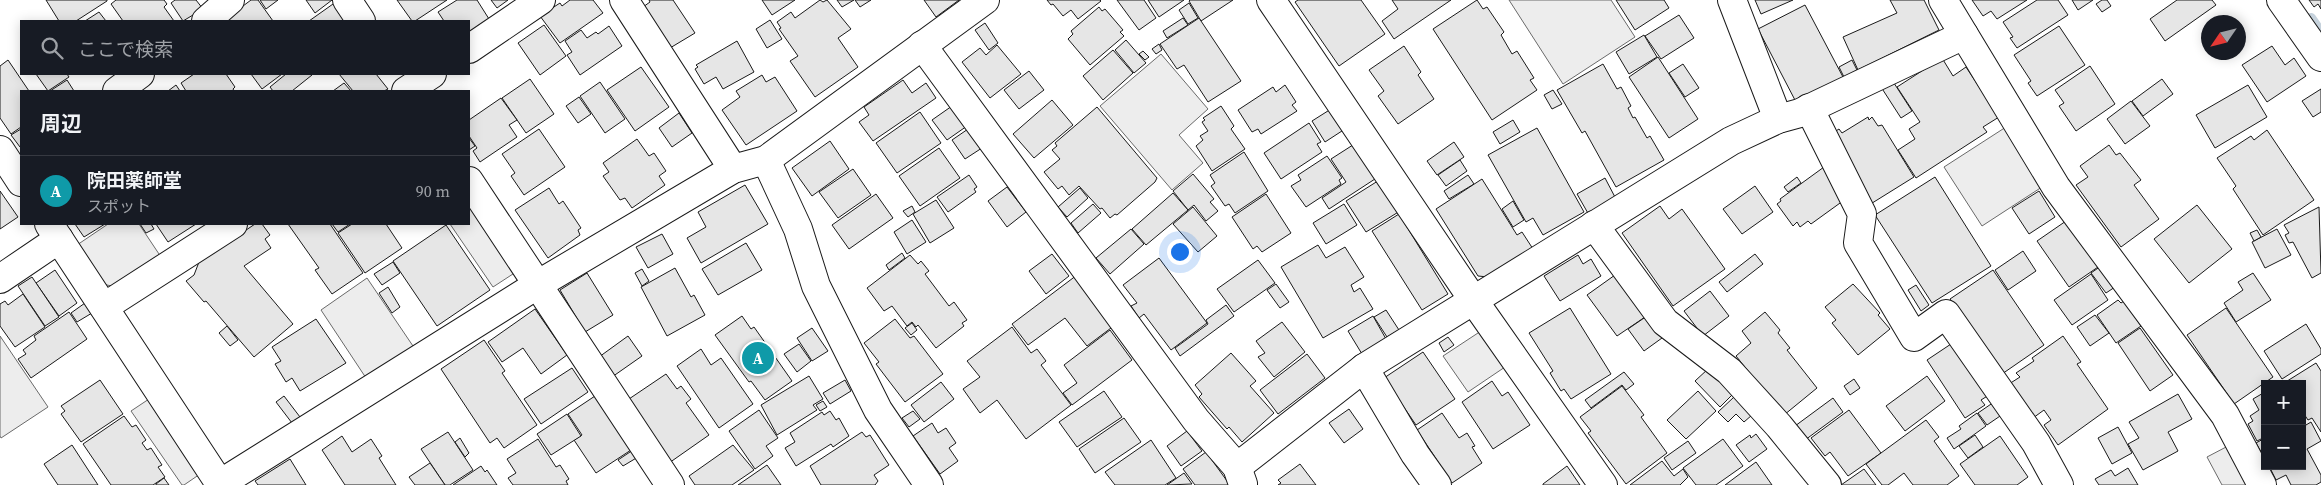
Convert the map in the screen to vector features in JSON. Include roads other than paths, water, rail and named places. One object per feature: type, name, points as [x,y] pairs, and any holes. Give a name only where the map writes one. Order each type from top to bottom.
[{"type":"street","points":[[207,20],[230,0]]},
{"type":"street","points":[[346,0],[360,20]]},
{"type":"street","points":[[470,48],[541,0]]},
{"type":"street","points":[[624,0],[733,169]]},
{"type":"street","points":[[0,279],[54,232],[219,484],[537,285],[733,169],[766,160],[922,44],[985,0]]},
{"type":"street","points":[[1271,0],[1474,301],[1603,485]]},
{"type":"street","points":[[1732,0],[1778,119]]},
{"type":"street","points":[[1943,0],[2056,187],[2225,415],[2262,485]]},
{"type":"street","points":[[2281,0],[2321,57]]},
{"type":"street","points":[[922,44],[1196,420],[1240,476],[1364,368],[1731,141],[1778,119],[1808,108],[1964,35]]},
{"type":"street","points":[[118,90],[139,75]]},
{"type":"street","points":[[405,86],[430,75]]},
{"type":"street","points":[[1808,108],[1862,214],[1858,243],[1914,337],[1946,314],[2036,443],[2059,485]]},
{"type":"street","points":[[766,160],[798,230],[816,286],[878,410],[929,485]]},
{"type":"street","points":[[470,183],[670,485]]},
{"type":"street","points":[[104,307],[231,225]]},
{"type":"street","points":[[1594,225],[1665,322],[1729,371],[1779,426],[1827,485]]},
{"type":"street","points":[[1364,368],[1415,454],[1437,485]]},
{"type":"waterway","points":[[2311,18],[2321,32]]},
{"type":"place","name":"院田薬師堂","points":[[758,358]]}]
